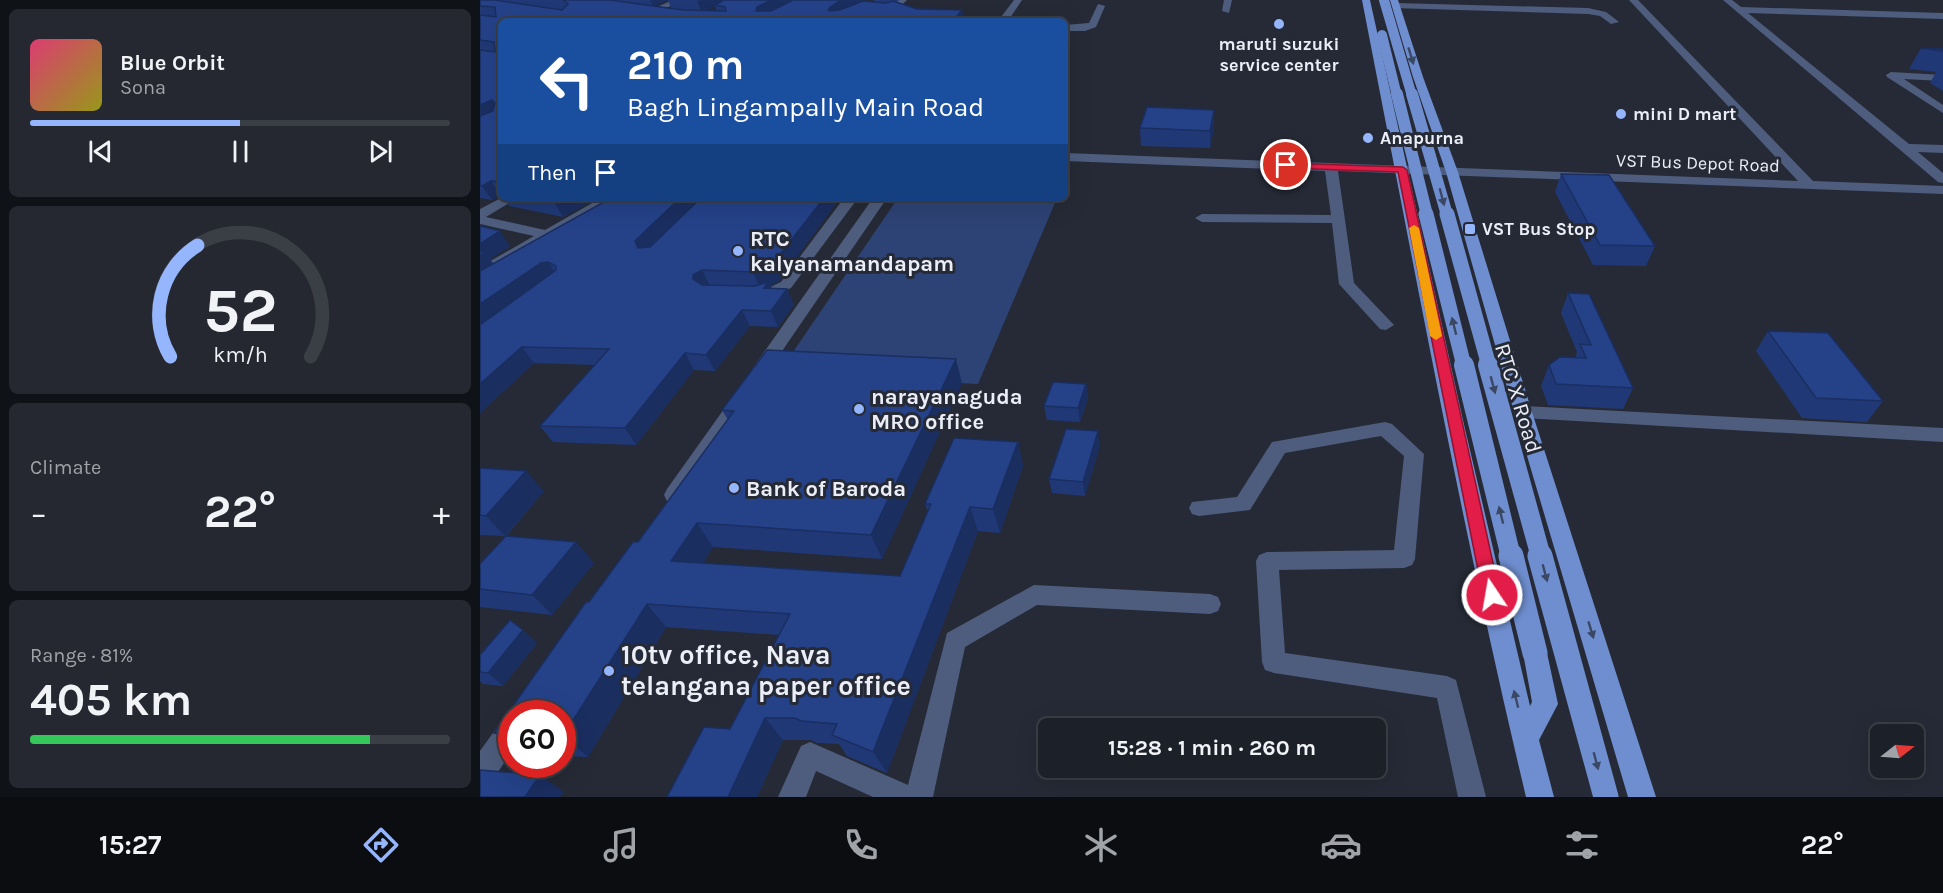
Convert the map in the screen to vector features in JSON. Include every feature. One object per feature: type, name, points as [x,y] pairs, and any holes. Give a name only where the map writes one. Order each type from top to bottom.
[{"type":"main road","points":[[1366,0],[1453,416],[1540,797]]},
{"type":"main road","points":[[1372,0],[1535,653],[1545,704],[1525,739]]},
{"type":"main road","points":[[1391,2],[1606,797]]},
{"type":"main road","name":"RTC X Road","points":[[1391,2],[1452,172],[1523,412],[1642,797]]},
{"type":"street","points":[[637,18],[665,4],[680,0]]},
{"type":"street","points":[[883,18],[903,0]]},
{"type":"street","points":[[1005,18],[1018,0]]},
{"type":"street","points":[[1226,11],[1228,0]]},
{"type":"street","points":[[1633,0],[1809,185]]},
{"type":"street","points":[[1726,0],[1943,179]]},
{"type":"street","points":[[1391,2],[1588,11],[1603,14],[1614,22]]},
{"type":"street","points":[[1068,28],[1090,27],[1101,6]]},
{"type":"street","points":[[633,9],[672,15]]},
{"type":"street","points":[[882,9],[892,10]]},
{"type":"street","points":[[1738,10],[1943,16]]},
{"type":"street","points":[[1943,78],[1891,75],[1943,110]]},
{"type":"street","points":[[1906,148],[1943,149]]},
{"type":"street","name":"VST Bus Depot Road","points":[[1068,157],[1943,190]]},
{"type":"street","points":[[1331,167],[1347,284],[1386,325]]},
{"type":"street","points":[[480,215],[505,201]]},
{"type":"street","points":[[480,273],[544,234],[605,201]]},
{"type":"street","points":[[742,294],[767,294],[786,285],[849,201]]},
{"type":"street","points":[[663,510],[878,201]]},
{"type":"street","points":[[480,286],[625,204]]},
{"type":"street","points":[[1202,218],[1338,219]]},
{"type":"street","points":[[480,220],[544,234]]},
{"type":"street","points":[[480,231],[530,243]]},
{"type":"street","points":[[1523,412],[1943,435]]},
{"type":"street","points":[[1199,508],[1243,504],[1279,447],[1385,429],[1414,454],[1404,559],[1267,561],[1274,662],[1447,688],[1473,797]]},
{"type":"street","points":[[919,797],[955,641],[1034,595],[1210,604]]},
{"type":"street","points":[[480,774],[498,748]]},
{"type":"street","points":[[792,797],[810,755],[904,797]]},
{"type":"shaded area","points":[[896,201],[1056,201],[978,384],[778,374]]},
{"type":"building","points":[[480,0],[494,0],[562,10],[568,4],[563,0],[609,0],[683,10],[726,11],[725,7],[715,5],[724,0],[771,0],[757,7],[756,11],[771,11],[793,0],[841,0],[829,8],[829,11],[840,10],[863,1],[885,3],[893,1],[917,9],[962,10],[955,18],[498,18],[498,182],[491,181],[482,186],[480,185],[480,116],[493,111],[495,103],[492,100],[480,105],[480,50],[495,52],[494,42],[480,40],[480,15],[496,17],[495,7],[480,6]]},
{"type":"building","points":[[1147,107],[1214,110],[1210,131],[1140,128]]},
{"type":"building","points":[[1561,174],[1609,175],[1655,246],[1600,245]]},
{"type":"building","points":[[606,201],[677,201],[635,241],[638,248],[650,247],[698,201],[822,201],[771,266],[753,272],[702,270],[693,275],[693,279],[702,285],[755,286],[768,282],[764,288],[787,289],[771,311],[742,310],[706,355],[685,353],[625,428],[540,426],[609,349],[522,347],[480,384],[480,325],[556,270],[556,266],[548,262],[541,263],[480,304],[480,271]]},
{"type":"building","points":[[480,226],[500,231],[480,244]]},
{"type":"building","points":[[1568,293],[1589,294],[1633,388],[1556,384],[1549,365],[1560,357],[1586,358],[1580,344],[1591,345]]},
{"type":"building","points":[[1768,331],[1828,333],[1883,401],[1816,398]]},
{"type":"building","points":[[767,350],[956,359],[871,535],[697,523],[671,561],[900,576],[931,504],[925,504],[954,438],[1018,442],[993,509],[970,507],[873,752],[832,735],[837,724],[801,721],[795,718],[765,718],[728,797],[667,797],[704,727],[730,729],[790,614],[647,604],[576,716],[576,700],[517,700],[586,602],[589,602],[633,542],[638,542],[734,411],[722,410]]},
{"type":"building","points":[[1053,382],[1086,384],[1078,408],[1044,406]]},
{"type":"building","points":[[1066,429],[1098,431],[1083,482],[1049,479]]},
{"type":"building","points":[[480,468],[526,471],[486,516],[480,515]]},
{"type":"building","points":[[506,536],[576,542],[532,595],[480,589],[480,564]]},
{"type":"building","points":[[510,620],[523,630],[488,673],[480,672],[480,655]]},
{"type":"building","points":[[480,770],[498,772],[498,778],[538,778],[525,797],[480,797]]},
{"type":"slow traffic","points":[[1414,228],[1436,336]]},
{"type":"place","name":"maruti suzuki service center","points":[[1279,24]]},
{"type":"place","name":"mini D mart","points":[[1621,114]]},
{"type":"place","name":"Anapurna","points":[[1368,138]]},
{"type":"place","name":"VST Bus Stop","points":[[1470,229]]},
{"type":"place","name":"RTC kalyanamandapam","points":[[738,251]]},
{"type":"place","name":"narayanaguda MRO office","points":[[859,409]]},
{"type":"place","name":"Bank of Baroda","points":[[734,488]]},
{"type":"place","name":"10tv office, Nava telangana paper office","points":[[609,671]]},
{"type":"route","points":[[1286,165],[1403,170],[1492,595]]}]
